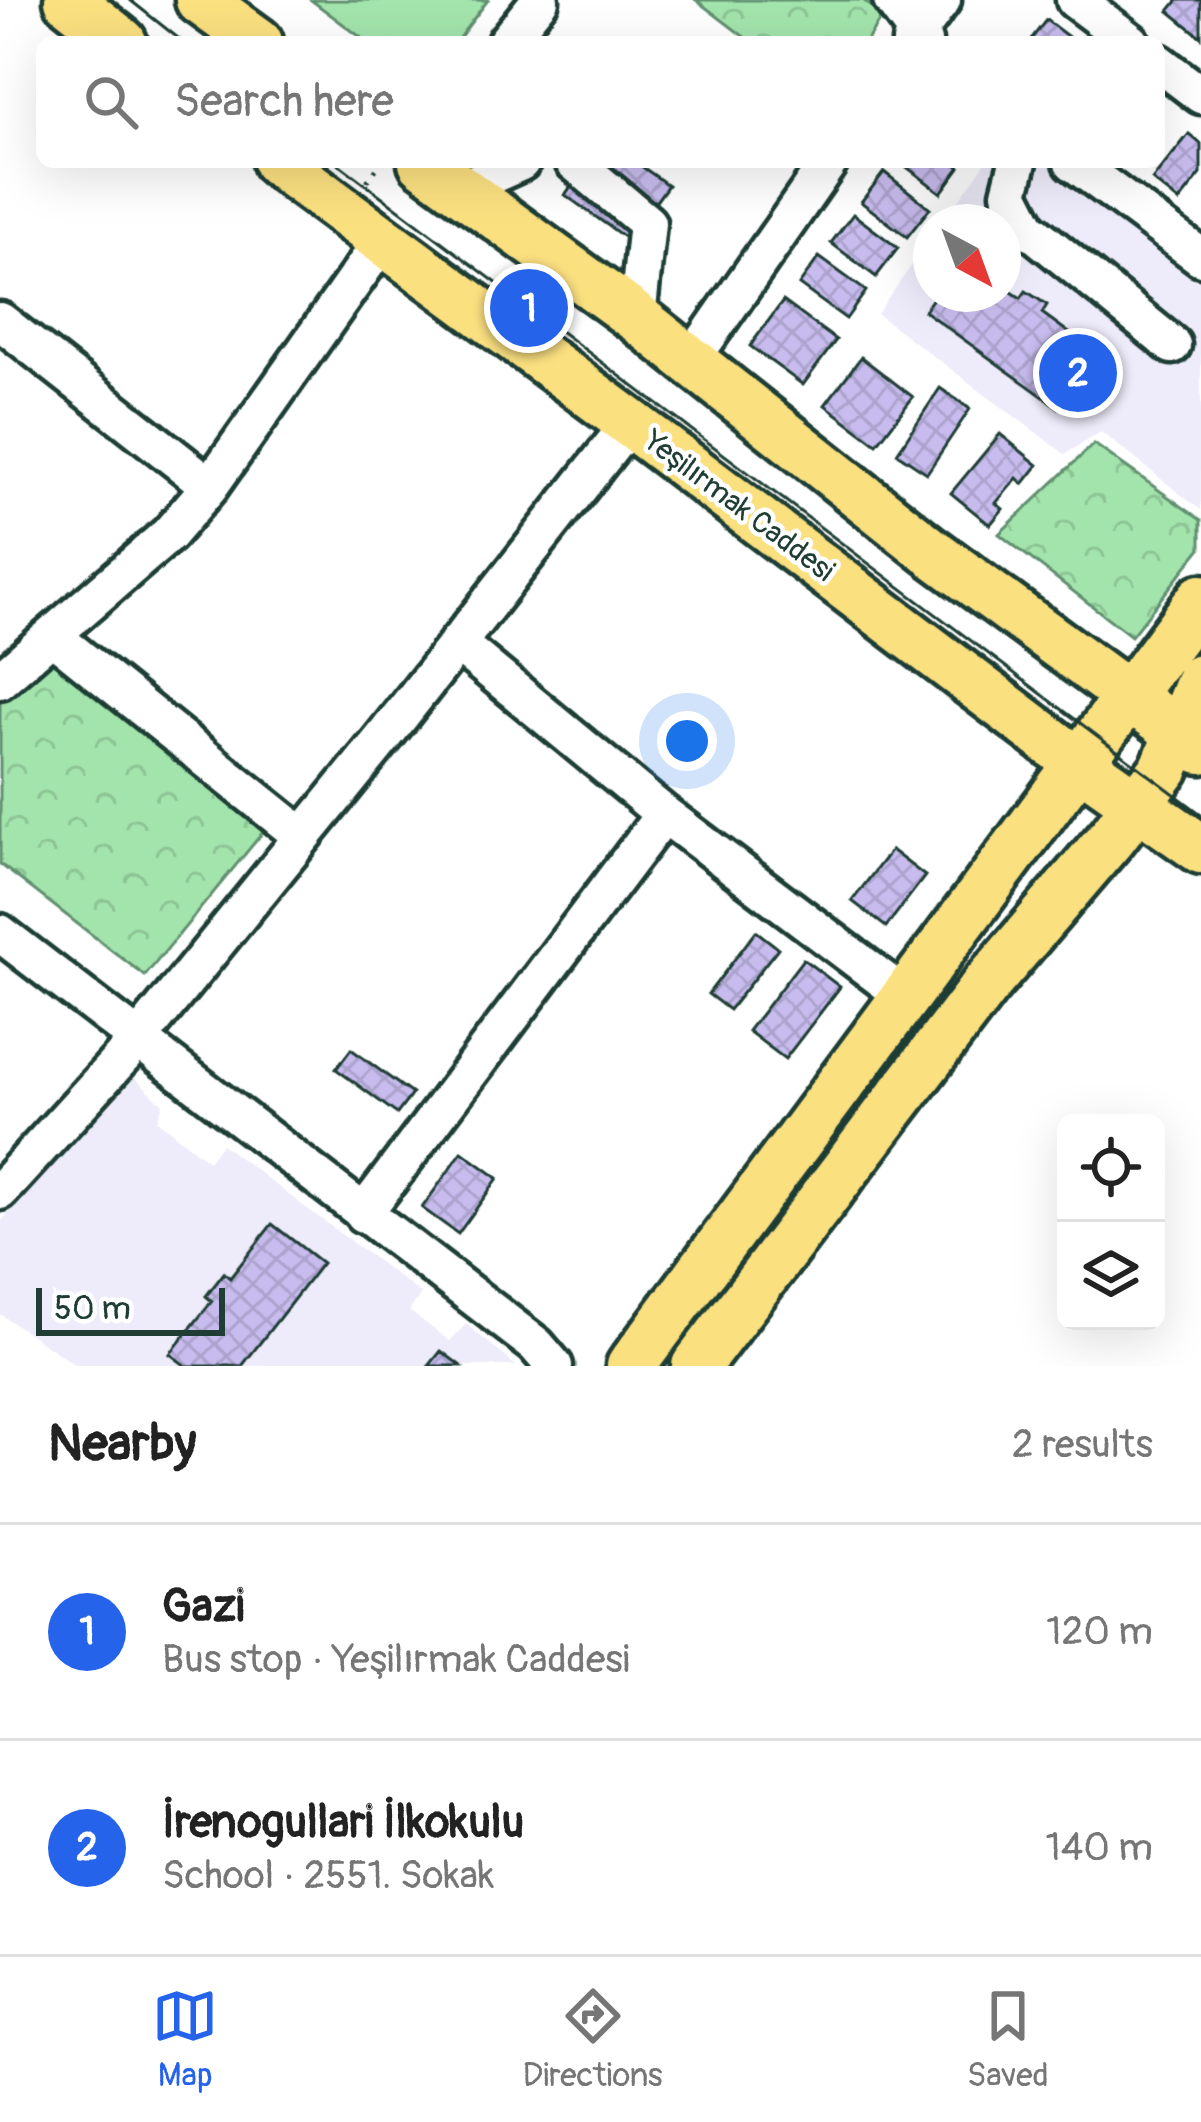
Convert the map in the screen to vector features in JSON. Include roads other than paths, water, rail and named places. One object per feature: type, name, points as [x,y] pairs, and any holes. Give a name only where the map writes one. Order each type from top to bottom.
[{"type":"main road","points":[[69,0],[114,36]]},
{"type":"main road","points":[[200,0],[250,36]]},
{"type":"main road","name":"Yeşilırmak Caddesi","points":[[285,168],[1080,764],[1201,849]]},
{"type":"main road","points":[[441,176],[638,318],[928,549],[1190,742]]},
{"type":"main road","points":[[631,1366],[1201,599]]},
{"type":"main road","points":[[696,1366],[984,987],[1190,742],[1201,678]]},
{"type":"street","points":[[511,36],[540,0]]},
{"type":"street","points":[[892,0],[914,36]]},
{"type":"street","points":[[920,36],[942,0]]},
{"type":"street","points":[[1076,0],[1123,36]]},
{"type":"street","points":[[1165,68],[1201,95]]},
{"type":"street","points":[[441,176],[487,168]]},
{"type":"street","points":[[581,168],[646,223],[638,318]]},
{"type":"street","points":[[692,359],[825,168]]},
{"type":"street","points":[[1016,168],[1010,193],[1028,227],[1172,345]]},
{"type":"street","points":[[1081,168],[1201,256]]},
{"type":"street","points":[[0,680],[170,534],[210,486],[383,240]]},
{"type":"street","points":[[0,321],[210,486]]},
{"type":"street","points":[[0,1191],[137,1041],[630,423]]},
{"type":"street","points":[[53,638],[302,836]]},
{"type":"street","points":[[457,643],[664,814],[906,997]]},
{"type":"street","points":[[364,1214],[664,814]]},
{"type":"street","points":[[0,933],[536,1345],[554,1366]]},
{"type":"tram line","points":[[130,0],[175,36]]},
{"type":"tram line","points":[[344,168],[1201,814]]},
{"type":"place","name":"Gazi","points":[[529,308]]},
{"type":"place","name":"İrenogullari İlkokulu","points":[[1078,373]]}]
